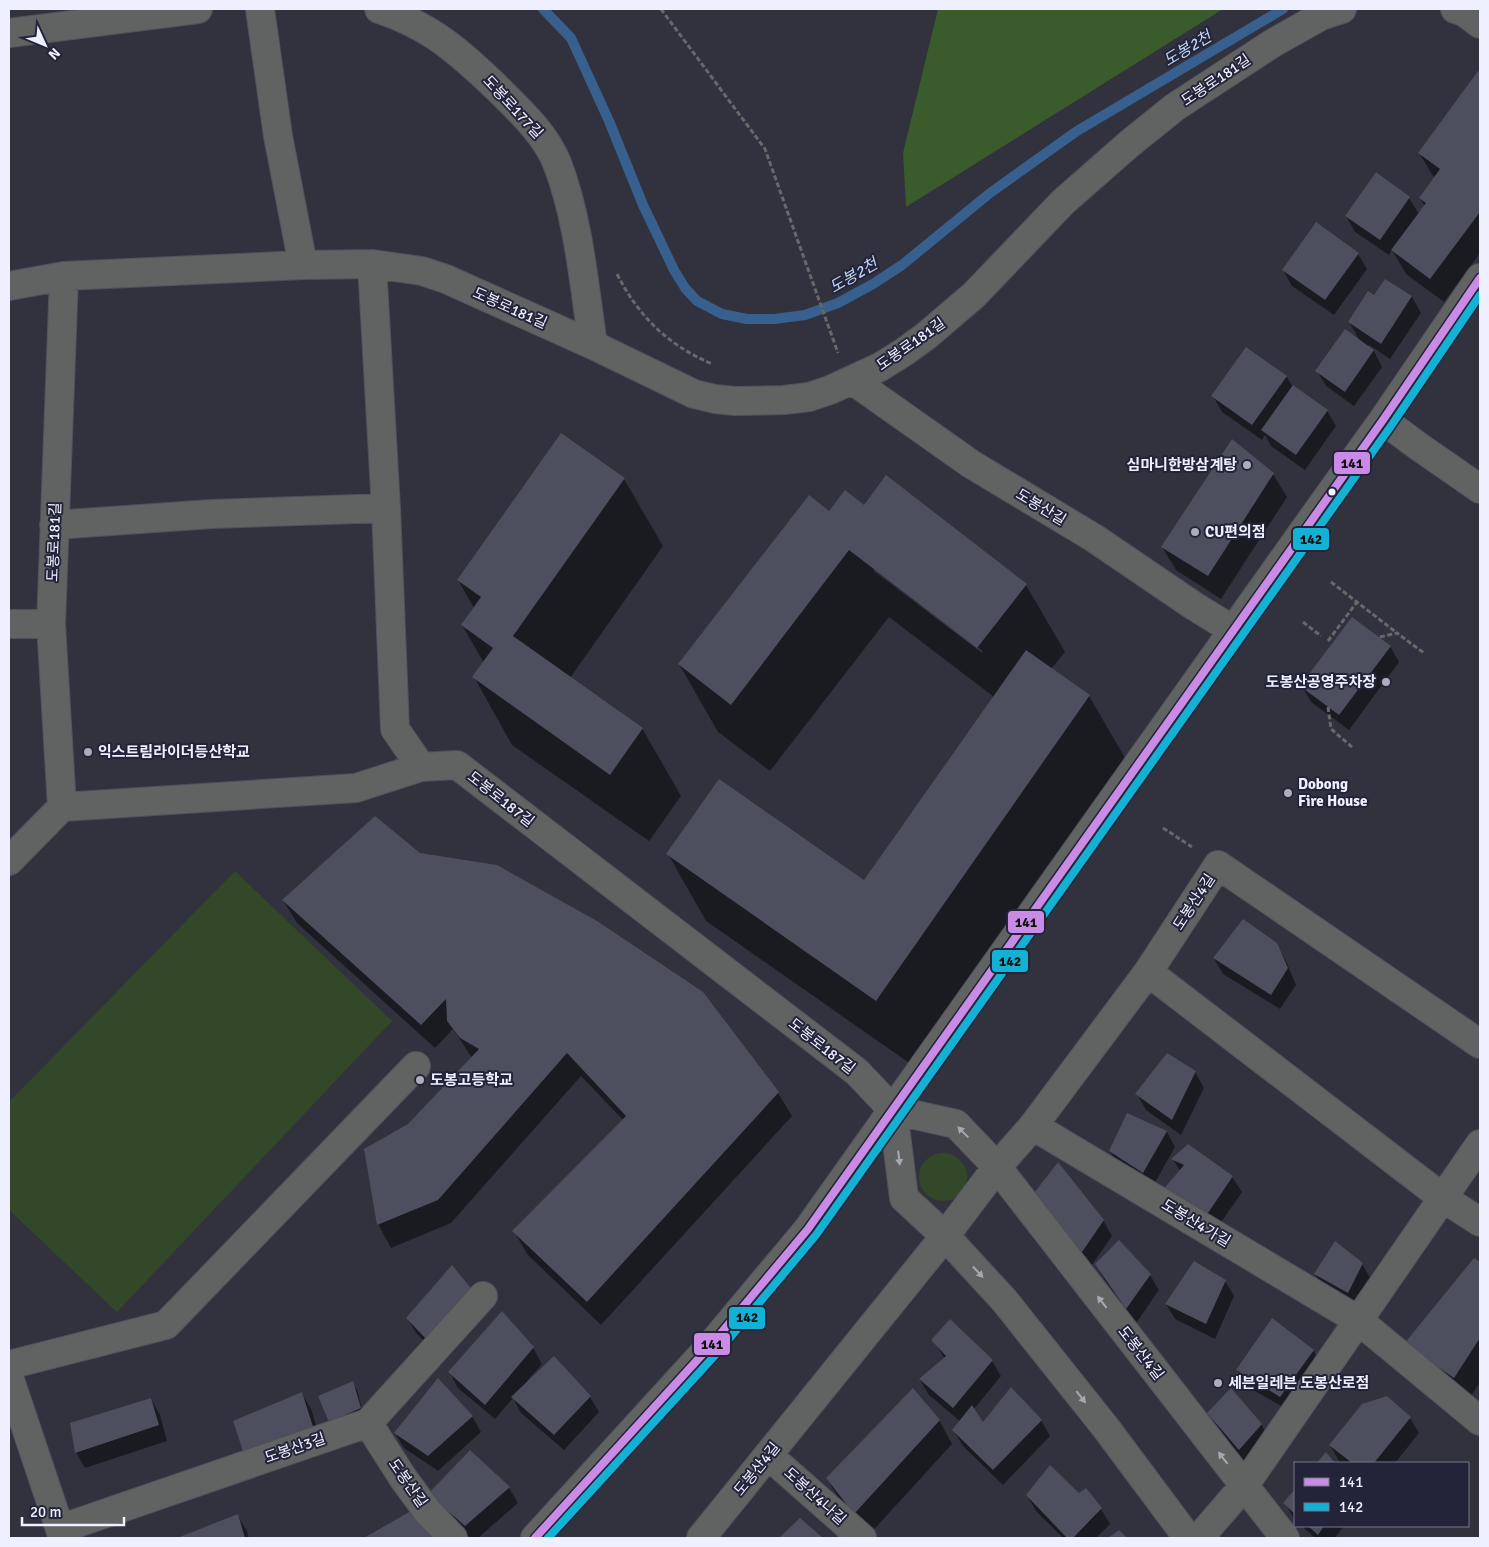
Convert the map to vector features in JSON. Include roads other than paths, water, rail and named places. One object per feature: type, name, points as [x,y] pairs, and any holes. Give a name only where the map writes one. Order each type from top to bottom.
[{"type":"street","points":[[9,33],[198,9]]},
{"type":"street","points":[[260,9],[278,136],[303,265]]},
{"type":"street","name":"도봉로177길","points":[[379,9],[414,23],[459,53],[515,105],[550,147],[557,163],[576,232],[593,346]]},
{"type":"street","name":"도봉로181길","points":[[9,286],[64,276],[303,265],[372,264],[422,271],[446,280],[694,394],[735,401],[784,400],[809,397],[830,390],[846,370],[880,367],[904,352],[950,317],[974,295],[1063,202],[1175,107],[1273,43],[1321,16],[1342,9]]},
{"type":"street","points":[[1455,9],[1464,12],[1480,24]]},
{"type":"street","points":[[372,264],[386,508],[395,729],[421,768]]},
{"type":"street","name":"도봉로181길","points":[[62,808],[51,624],[64,276]]},
{"type":"street","points":[[535,1538],[711,1345],[808,1229],[1383,420],[1480,278]]},
{"type":"street","name":"도봉산길","points":[[846,370],[971,464],[1094,538],[1194,606],[1233,630]]},
{"type":"street","points":[[1383,420],[1480,489]]},
{"type":"street","points":[[54,525],[212,514],[386,508]]},
{"type":"street","points":[[9,624],[51,624]]},
{"type":"street","name":"도봉로187길","points":[[62,808],[356,788],[421,768],[457,764],[857,1072],[893,1110]]},
{"type":"street","points":[[9,861],[62,808]]},
{"type":"street","name":"도봉산4길","points":[[701,1538],[945,1236],[997,1166],[1033,1126],[1148,972],[1218,866],[1480,1044]]},
{"type":"street","points":[[1148,972],[1443,1198],[1480,1222]]},
{"type":"street","points":[[9,1365],[166,1324],[416,1066]]},
{"type":"street","points":[[893,1110],[904,1198],[945,1236],[1004,1300],[1106,1428],[1188,1538]]},
{"type":"street","name":"도봉산4길","points":[[893,1110],[956,1124],[997,1166],[1285,1538]]},
{"type":"street","name":"도봉산4가길","points":[[1033,1126],[1358,1320],[1480,1422]]},
{"type":"street","points":[[1208,1528],[1244,1486],[1480,1144]]},
{"type":"street","name":"도봉산3길","points":[[9,1377],[61,1534],[368,1423],[483,1296]]},
{"type":"street","name":"도봉산길","points":[[368,1423],[403,1478],[428,1512],[453,1538]]},
{"type":"street","name":"도봉산4나길","points":[[768,1455],[862,1538]]},
{"type":"waterway","name":"도봉2천","points":[[543,9],[571,38],[609,121],[643,205],[674,270],[685,288],[697,301],[722,314],[747,319],[774,319],[805,315],[838,303],[873,284],[902,265],[990,193],[1077,131],[1283,9]]},
{"type":"place","name":"심마니한방삼계탕","points":[[1247,465]]},
{"type":"place","name":"CU편의점","points":[[1195,532]]},
{"type":"place","name":"도봉산공영주차장","points":[[1386,682]]},
{"type":"place","name":"익스트림라이더등산학교","points":[[88,752]]},
{"type":"place","name":"Dobong Fire House","points":[[1288,793]]},
{"type":"place","name":"도봉고등학교","points":[[420,1080]]},
{"type":"place","name":"세븐일레븐 도봉산로점","points":[[1218,1383]]}]
